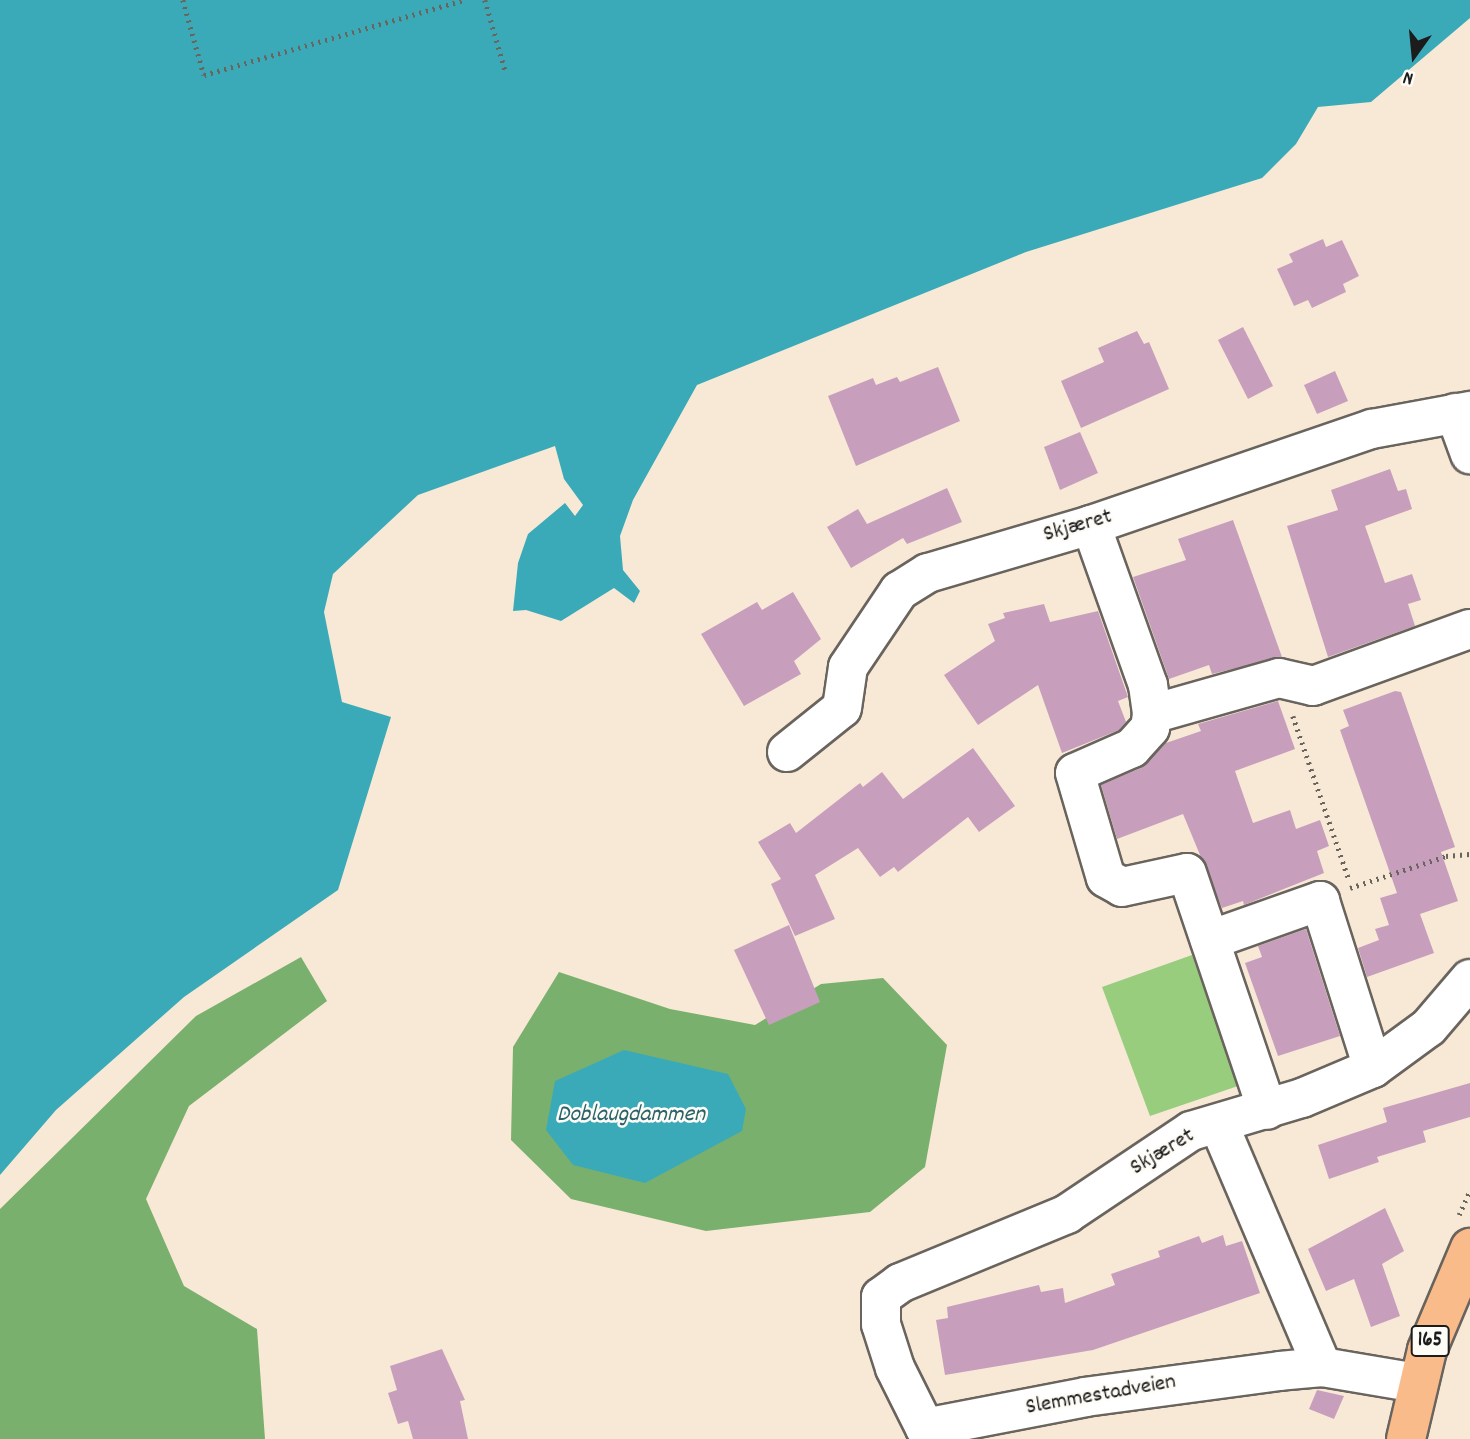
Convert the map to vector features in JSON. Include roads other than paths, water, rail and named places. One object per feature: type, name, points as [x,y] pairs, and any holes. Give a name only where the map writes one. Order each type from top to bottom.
[{"type":"main road","name":"165","points":[[1406,1439],[1418,1383],[1433,1334],[1470,1248]]},
{"type":"street","name":"Skjæret","points":[[787,752],[842,708],[848,667],[906,584],[1004,547],[1091,525],[1372,429],[1463,412],[1470,454]]},
{"type":"street","points":[[1091,525],[1148,685],[1152,714],[1150,728],[1132,748],[1075,773],[1106,878],[1122,887],[1187,873],[1267,1110]]},
{"type":"street","points":[[1152,714],[1279,678],[1312,686],[1470,629]]},
{"type":"street","points":[[1210,940],[1336,894],[1373,1068]]},
{"type":"street","name":"Skjæret","points":[[881,1297],[900,1283],[1067,1214],[1191,1131],[1267,1110],[1373,1068],[1429,1027],[1470,979]]},
{"type":"street","points":[[1219,1125],[1322,1367]]},
{"type":"street","name":"Slemmestadveien","points":[[881,1297],[881,1324],[895,1368],[925,1428],[1151,1386],[1322,1367],[1418,1383]]},
{"type":"water","points":[[0,0],[1470,0],[1470,18],[1371,102],[1318,107],[1296,144],[1262,178],[1026,252],[697,385],[633,500],[620,536],[623,570],[640,591],[634,603],[614,588],[561,621],[526,610],[513,611],[518,563],[528,534],[565,503],[575,516],[583,505],[564,479],[555,446],[418,495],[333,574],[324,612],[342,702],[391,717],[338,890],[184,997],[56,1110],[0,1175]]},
{"type":"water","name":"Doblaugdammen","points":[[624,1050],[728,1074],[746,1109],[742,1131],[645,1183],[573,1165],[546,1130],[555,1081]]}]
